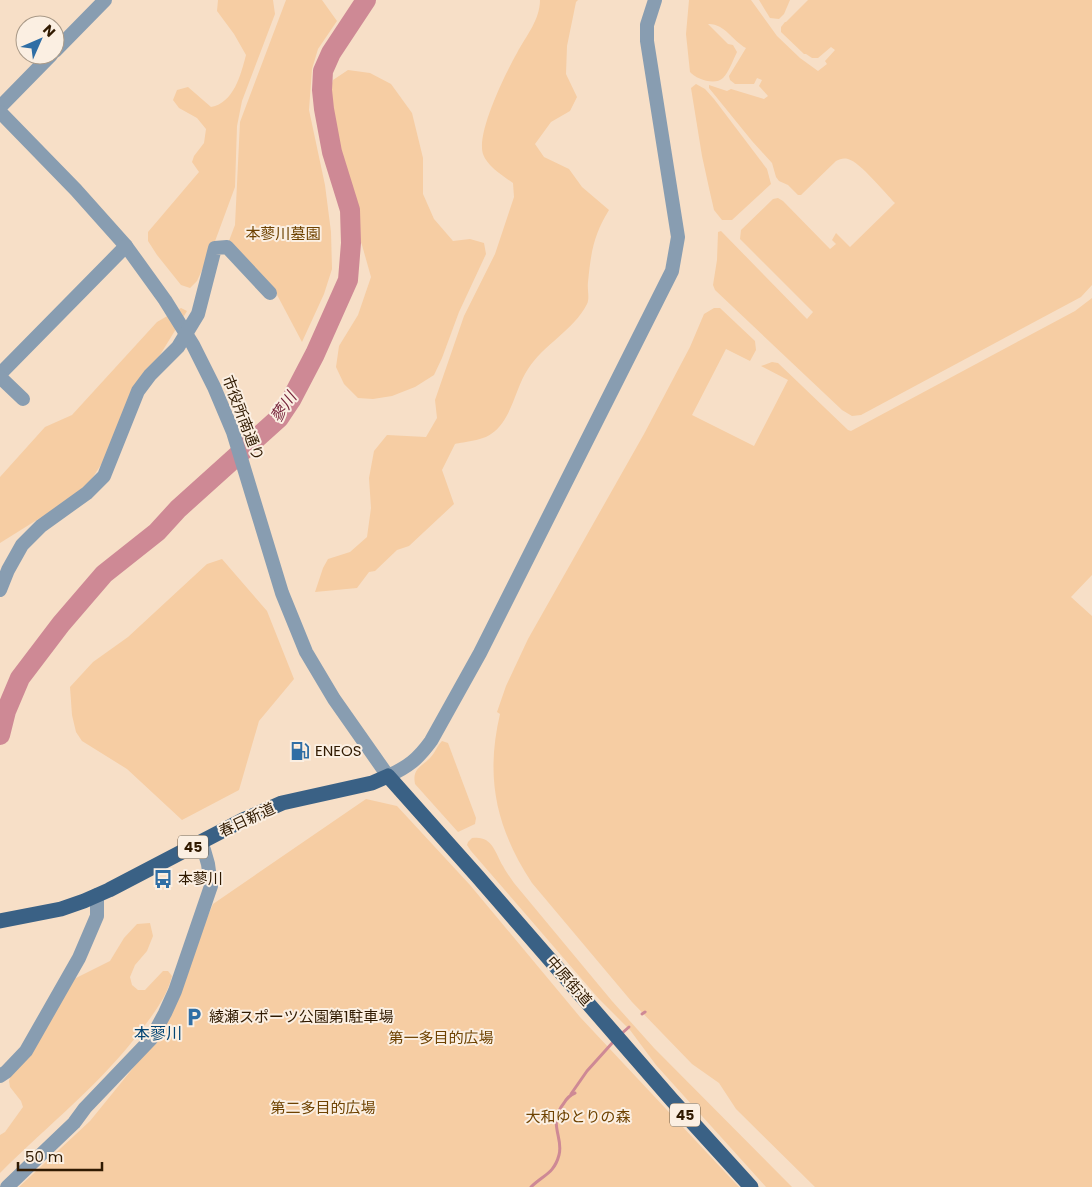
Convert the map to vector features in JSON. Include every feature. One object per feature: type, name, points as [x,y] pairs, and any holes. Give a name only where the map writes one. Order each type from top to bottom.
[{"type":"main road","name":"春日新道","points":[[0,921],[62,909],[97,895],[243,820],[282,804],[372,783],[388,776]]},
{"type":"main road","name":"中原街道","points":[[388,776],[751,1187]]},
{"type":"street","points":[[65,41],[105,0]]},
{"type":"street","points":[[388,776],[405,768],[423,753],[431,742],[480,653],[672,271],[678,237],[647,41],[647,25],[655,0]]},
{"type":"street","points":[[0,106],[41,65]]},
{"type":"street","name":"市役所南通り","points":[[0,112],[76,190],[126,246],[165,300],[193,345],[223,408],[242,457],[276,575],[306,652],[334,699],[388,776]]},
{"type":"street","points":[[23,399],[0,375],[126,246]]},
{"type":"street","points":[[0,590],[8,570],[22,545],[41,526],[87,493],[104,476],[138,391],[150,375],[178,347],[198,314],[215,248],[227,248],[270,293]]},
{"type":"street","points":[[7,1187],[68,1129],[85,1108],[151,1039],[165,1014],[184,967],[212,886],[204,850],[200,843]]},
{"type":"street","points":[[0,1076],[26,1051],[79,958],[97,916],[97,895]]},
{"type":"green space","points":[[218,0],[273,0],[275,14],[242,101],[237,126],[235,187],[214,244],[197,281],[190,288],[181,285],[157,255],[148,241],[148,232],[199,172],[192,162],[194,156],[204,143],[206,129],[197,118],[179,108],[173,100],[177,90],[188,87],[211,107],[219,104],[231,94],[242,71],[246,55],[234,34],[217,11]]},
{"type":"green space","name":"本蓼川墓園","points":[[286,0],[322,0],[337,21],[318,49],[312,69],[309,110],[325,185],[331,232],[332,269],[324,294],[302,342],[275,291],[227,246],[235,225],[240,122]]},
{"type":"green space","points":[[540,0],[578,0],[567,46],[566,74],[577,97],[570,111],[551,122],[535,144],[544,157],[569,169],[582,187],[609,210],[599,228],[592,253],[587,304],[574,322],[542,352],[528,369],[509,412],[498,428],[484,438],[455,444],[442,470],[454,504],[409,546],[397,550],[375,571],[369,572],[357,588],[315,592],[328,559],[350,552],[367,537],[371,508],[369,478],[374,451],[387,435],[426,437],[437,418],[435,400],[464,316],[495,254],[514,197],[513,183],[488,163],[483,154],[484,132],[493,103],[512,62],[538,14]]},
{"type":"green space","points":[[689,0],[751,0],[777,36],[800,58],[818,71],[827,64],[825,61],[835,50],[831,47],[818,58],[812,58],[804,54],[781,32],[781,27],[785,22],[808,0],[1092,0],[1092,285],[1081,297],[861,415],[852,416],[842,410],[715,290],[713,285],[717,260],[718,232],[721,231],[807,319],[813,312],[740,239],[741,230],[773,199],[778,198],[830,249],[836,244],[832,240],[836,233],[850,247],[895,203],[866,172],[848,159],[836,161],[801,195],[798,195],[788,185],[779,181],[772,163],[709,88],[709,85],[727,91],[731,89],[764,99],[768,96],[759,86],[762,80],[757,78],[754,84],[735,84],[730,80],[729,76],[746,48],[724,29],[714,24],[708,24],[728,44],[733,45],[737,52],[727,73],[720,80],[706,81],[690,72],[686,34]]},
{"type":"green space","points":[[759,0],[790,0],[784,14],[779,19],[770,18]]},
{"type":"green space","points":[[348,70],[370,73],[391,84],[412,113],[423,158],[423,194],[434,219],[453,241],[470,239],[484,243],[486,254],[459,312],[434,375],[415,387],[392,396],[373,399],[358,398],[344,384],[336,367],[339,346],[358,315],[371,277],[362,245],[346,204],[330,131],[327,98],[333,80]]},
{"type":"green space","points":[[696,84],[705,89],[714,99],[767,169],[771,184],[732,220],[722,220],[714,210],[702,156],[691,88]]},
{"type":"green space","points":[[1092,298],[1092,575],[1071,597],[1092,616],[1092,1187],[815,1187],[736,1109],[719,1083],[692,1064],[632,1002],[532,883],[510,842],[497,802],[494,760],[500,714],[497,712],[506,686],[528,639],[644,434],[690,347],[704,314],[714,308],[720,308],[755,341],[756,350],[750,361],[726,349],[692,415],[754,446],[788,380],[761,366],[772,362],[778,363],[851,431],[1075,311]]},
{"type":"green space","points":[[181,308],[187,311],[152,368],[106,457],[93,477],[80,493],[0,543],[0,477],[45,427],[72,415],[157,322]]},
{"type":"green space","points":[[222,559],[267,611],[294,679],[259,721],[239,790],[182,820],[127,769],[82,741],[76,732],[72,715],[70,687],[93,662],[128,637],[207,564]]},
{"type":"green space","points":[[442,741],[448,743],[476,818],[475,824],[458,832],[415,784],[414,779],[416,772],[432,756]]},
{"type":"green space","points":[[366,799],[397,806],[470,885],[580,1017],[739,1187],[19,1187],[90,1121],[155,1041],[213,904]]},
{"type":"green space","points":[[472,838],[484,839],[492,846],[514,883],[612,1001],[654,1048],[792,1187],[766,1187],[656,1065],[630,1030],[599,999],[471,851],[467,845]]},
{"type":"green space","points":[[150,923],[153,936],[147,951],[135,965],[130,977],[132,985],[138,990],[145,990],[163,971],[168,971],[172,976],[160,1004],[110,1068],[0,1173],[0,1135],[5,1132],[23,1107],[21,1101],[10,1087],[9,1081],[15,1060],[55,994],[76,978],[110,961],[124,938],[137,924]]},
{"type":"waterway","name":"蓼川","points":[[0,735],[6,711],[20,678],[61,624],[104,574],[157,532],[178,509],[279,418],[291,400],[315,354],[348,280],[351,243],[350,210],[332,152],[324,109],[323,71],[331,53],[366,0]]},
{"type":"waterway","points":[[620,1035],[629,1027]]},
{"type":"waterway","points":[[571,1094],[587,1071],[614,1041]]},
{"type":"waterway","points":[[531,1187],[551,1170],[557,1161],[560,1148],[556,1124],[557,1117],[566,1100],[575,1093]]},
{"type":"place","name":"ENEOS","points":[[300,751]]},
{"type":"place","name":"本蓼川","points":[[163,879]]},
{"type":"place","name":"綾瀬スポーツ公園第1駐車場","points":[[194,1017]]},
{"type":"district","name":"本蓼川","points":[[158,1033]]},
{"type":"park label","name":"第一多目的広場","points":[[441,1038]]},
{"type":"park label","name":"第二多目的広場","points":[[323,1108]]},
{"type":"park label","name":"大和ゆとりの森","points":[[578,1117]]}]
